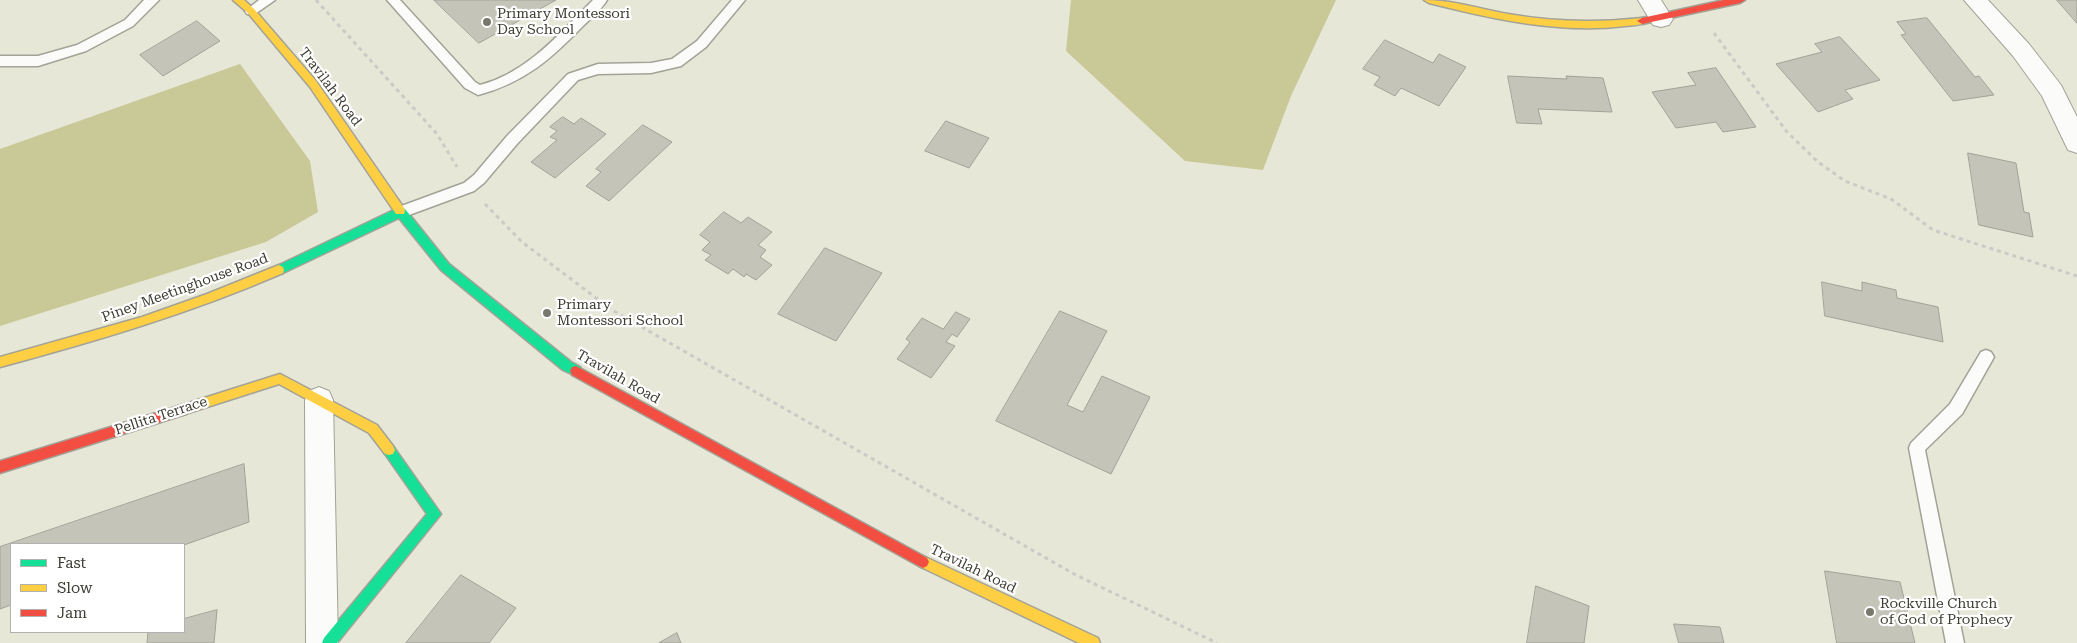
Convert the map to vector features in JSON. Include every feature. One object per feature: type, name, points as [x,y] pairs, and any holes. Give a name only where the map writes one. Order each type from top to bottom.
[{"type":"main road","name":"Travilah Road","points":[[238,0],[250,11],[312,84],[401,212],[446,267],[568,366],[632,404],[932,567],[1093,643]]},
{"type":"main road","points":[[1428,0],[1484,15],[1528,23],[1597,25],[1655,9],[1697,10],[1740,0]]},
{"type":"main road","name":"Piney Meetinghouse Road","points":[[0,362],[117,330],[222,294],[285,267],[401,212]]},
{"type":"main road","name":"Pellita Terrace","points":[[0,467],[280,379],[373,429],[435,514],[328,643]]},
{"type":"street","points":[[1975,0],[2021,50],[2052,90],[2077,143]]},
{"type":"street","points":[[319,400],[322,643]]},
{"type":"lane","points":[[0,62],[38,61],[81,48],[129,23],[143,7],[153,0]]},
{"type":"lane","points":[[250,11],[269,0]]},
{"type":"lane","points":[[393,0],[470,85],[478,90],[504,84],[519,75],[536,62],[601,0]]},
{"type":"lane","points":[[401,212],[469,187],[479,179],[512,140],[573,77],[586,70],[600,68],[663,66],[678,62],[699,46],[739,0]]},
{"type":"lane","points":[[1955,643],[1918,448],[1956,409],[1986,357]]},
{"type":"path","points":[[316,0],[437,134],[469,187],[522,242],[612,310],[1074,574],[1217,643]]},
{"type":"path","points":[[1697,10],[1788,132],[1818,162],[1845,180],[1891,200],[1932,230],[2077,276]]},
{"type":"shaded area","points":[[1071,0],[1336,0],[1291,96],[1263,170],[1185,161],[1066,51]]},
{"type":"shaded area","points":[[240,64],[310,161],[318,212],[266,242],[0,326],[0,149]]},
{"type":"building","name":"Primary Montessori Day School","points":[[434,0],[556,0],[479,43]]},
{"type":"building","points":[[2057,0],[2077,0],[2077,23]]},
{"type":"building","points":[[1927,18],[1975,77],[1979,76],[1994,95],[1953,101],[1901,35],[1906,34],[1897,22]]},
{"type":"building","points":[[197,21],[220,41],[163,76],[140,55]]},
{"type":"building","points":[[1840,37],[1880,80],[1845,90],[1853,99],[1818,112],[1776,64],[1822,52],[1815,44]]},
{"type":"building","points":[[1385,40],[1433,63],[1439,54],[1466,67],[1439,106],[1401,88],[1395,96],[1374,85],[1380,77],[1363,69]]},
{"type":"building","points":[[1716,68],[1756,127],[1723,132],[1716,122],[1676,128],[1652,92],[1696,85],[1688,73]]},
{"type":"building","points":[[1508,76],[1567,79],[1566,76],[1603,78],[1612,112],[1538,109],[1542,124],[1517,123]]},
{"type":"building","points":[[563,117],[574,124],[581,118],[606,134],[555,178],[531,162],[557,140],[550,137],[557,131],[550,127]]},
{"type":"building","points":[[946,121],[989,138],[969,168],[925,151]]},
{"type":"building","points":[[643,125],[672,142],[609,201],[586,186],[601,172],[596,169]]},
{"type":"building","points":[[1968,153],[2016,163],[2024,212],[2029,213],[2033,237],[1979,225]]},
{"type":"building","points":[[724,212],[741,223],[748,217],[772,232],[758,245],[766,250],[760,257],[772,265],[756,280],[746,274],[744,277],[733,269],[728,274],[705,260],[711,255],[702,250],[710,242],[700,235]]},
{"type":"building","points":[[825,248],[882,273],[836,341],[778,314]]},
{"type":"building","points":[[1822,282],[1862,291],[1862,282],[1896,290],[1897,298],[1938,307],[1943,342],[1825,316]]},
{"type":"building","points":[[1060,311],[1107,331],[1067,405],[1083,412],[1102,376],[1150,397],[1111,474],[996,421]]},
{"type":"building","points":[[956,312],[970,319],[957,337],[952,334],[946,342],[955,346],[931,378],[897,359],[910,342],[906,339],[922,318],[943,329]]},
{"type":"building","points":[[244,464],[249,522],[185,545],[185,543],[12,543]]},
{"type":"building","points":[[10,544],[10,605],[0,609],[0,547]]},
{"type":"building","name":"Rockville Church of God of Prophecy","points":[[1825,571],[1900,582],[1915,643],[1837,643]]},
{"type":"building","points":[[461,575],[516,608],[489,643],[406,643]]},
{"type":"building","points":[[1536,586],[1589,606],[1584,643],[1527,643]]},
{"type":"building","points":[[217,610],[214,643],[147,643],[148,633],[185,633],[185,619]]},
{"type":"building","points":[[1674,624],[1720,627],[1724,643],[1679,643]]},
{"type":"building","points":[[677,633],[681,643],[659,643]]},
{"type":"traffic: fast","points":[[400,211],[445,267],[567,366],[576,371]]},
{"type":"traffic: fast","points":[[279,270],[401,212]]},
{"type":"traffic: fast","points":[[329,643],[435,514],[389,450]]},
{"type":"traffic: slow","points":[[238,0],[251,11],[313,84],[400,211]]},
{"type":"traffic: slow","points":[[1429,0],[1508,17],[1561,24],[1588,25],[1642,21]]},
{"type":"traffic: slow","points":[[0,362],[142,322],[211,298],[279,270]]},
{"type":"traffic: slow","points":[[182,410],[280,379],[373,429],[389,450]]},
{"type":"traffic: slow","points":[[923,562],[1093,643]]},
{"type":"traffic: jam","points":[[1642,21],[1740,0]]},
{"type":"traffic: jam","points":[[576,371],[923,562]]},
{"type":"traffic: jam","points":[[0,467],[182,410]]},
{"type":"place","name":"Primary Montessori Day School","points":[[487,22]]},
{"type":"place","name":"Primary Montessori School","points":[[547,313]]},
{"type":"place","name":"Rockville Church of God of Prophecy","points":[[1870,612]]}]
